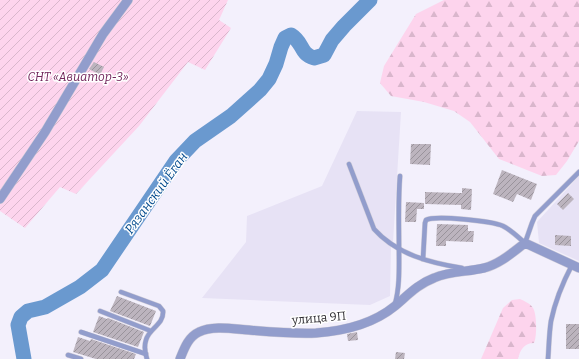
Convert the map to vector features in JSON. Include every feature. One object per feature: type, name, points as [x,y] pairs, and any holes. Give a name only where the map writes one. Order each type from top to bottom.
[{"type":"street","points":[[0,199],[45,132],[103,34],[128,0]]},
{"type":"street","points":[[525,243],[575,267]]},
{"type":"street","name":"улица 9П","points":[[180,359],[187,343],[192,337],[198,332],[208,329],[230,328],[300,334],[332,331],[367,323],[395,306],[420,284],[450,273],[484,268],[495,264],[525,243]]},
{"type":"lane","points":[[349,164],[374,229],[379,235],[399,250],[423,259],[473,270]]},
{"type":"lane","points":[[423,259],[425,224],[426,220],[432,218],[468,220],[498,224],[505,227],[525,243],[536,216],[579,172]]},
{"type":"lane","points":[[395,306],[398,291],[400,176]]},
{"type":"lane","points":[[548,359],[550,331],[554,310],[565,278],[575,267]]},
{"type":"lane","points":[[81,332],[146,356],[146,340],[151,331],[162,320],[163,312],[161,308],[121,292]]},
{"type":"lane","points":[[100,311],[151,331]]},
{"type":"lane","points":[[68,355],[81,359]]},
{"type":"shaded area","points":[[357,111],[401,112],[393,242],[391,245],[390,296],[370,305],[202,298],[246,242],[247,216],[322,186]]},
{"type":"shaded area","points":[[579,176],[579,261],[539,243],[537,222]]},
{"type":"green space","name":"СНТ «Авиатор-3»","points":[[0,0],[228,0],[219,20],[231,28],[205,70],[188,62],[139,126],[76,194],[60,187],[25,228],[0,211]]},
{"type":"green space","points":[[444,0],[579,0],[579,141],[567,161],[556,175],[542,176],[499,159],[470,122],[454,111],[424,102],[391,96],[380,83],[384,66],[416,14]]},
{"type":"green space","points":[[520,299],[527,302],[534,311],[536,336],[534,343],[528,344],[523,348],[518,359],[481,359],[503,308],[512,300]]},
{"type":"building","points":[[94,62],[104,67],[100,75],[89,69]]},
{"type":"building","points":[[411,144],[431,144],[430,165],[410,164]]},
{"type":"building","points":[[502,170],[537,184],[531,200],[517,194],[513,202],[493,194]]},
{"type":"building","points":[[462,188],[472,189],[471,210],[461,209],[461,205],[425,204],[425,192],[462,193]]},
{"type":"building","points":[[568,193],[574,199],[563,210],[557,204]]},
{"type":"building","points":[[406,202],[424,203],[424,209],[417,209],[416,222],[405,222]]},
{"type":"building","points":[[437,224],[468,225],[468,231],[474,231],[473,242],[446,241],[446,246],[436,246]]},
{"type":"building","points":[[555,235],[571,236],[571,246],[555,245]]},
{"type":"building","points":[[117,296],[156,311],[150,326],[110,311]]},
{"type":"building","points":[[99,316],[144,332],[138,347],[93,332]]},
{"type":"building","points":[[566,324],[579,324],[579,349],[566,349]]},
{"type":"building","points":[[357,332],[358,340],[348,341],[347,334]]},
{"type":"building","points":[[78,337],[90,341],[91,339],[136,354],[134,359],[96,359],[73,352]]},
{"type":"building","points":[[396,352],[405,353],[404,359],[395,359]]},
{"type":"waterway","name":"Рязанский Ёган","points":[[24,359],[18,325],[21,317],[28,311],[45,307],[80,287],[102,270],[176,161],[195,141],[231,116],[260,90],[269,79],[285,38],[291,35],[298,41],[309,56],[314,58],[324,55],[332,40],[370,0]]}]
